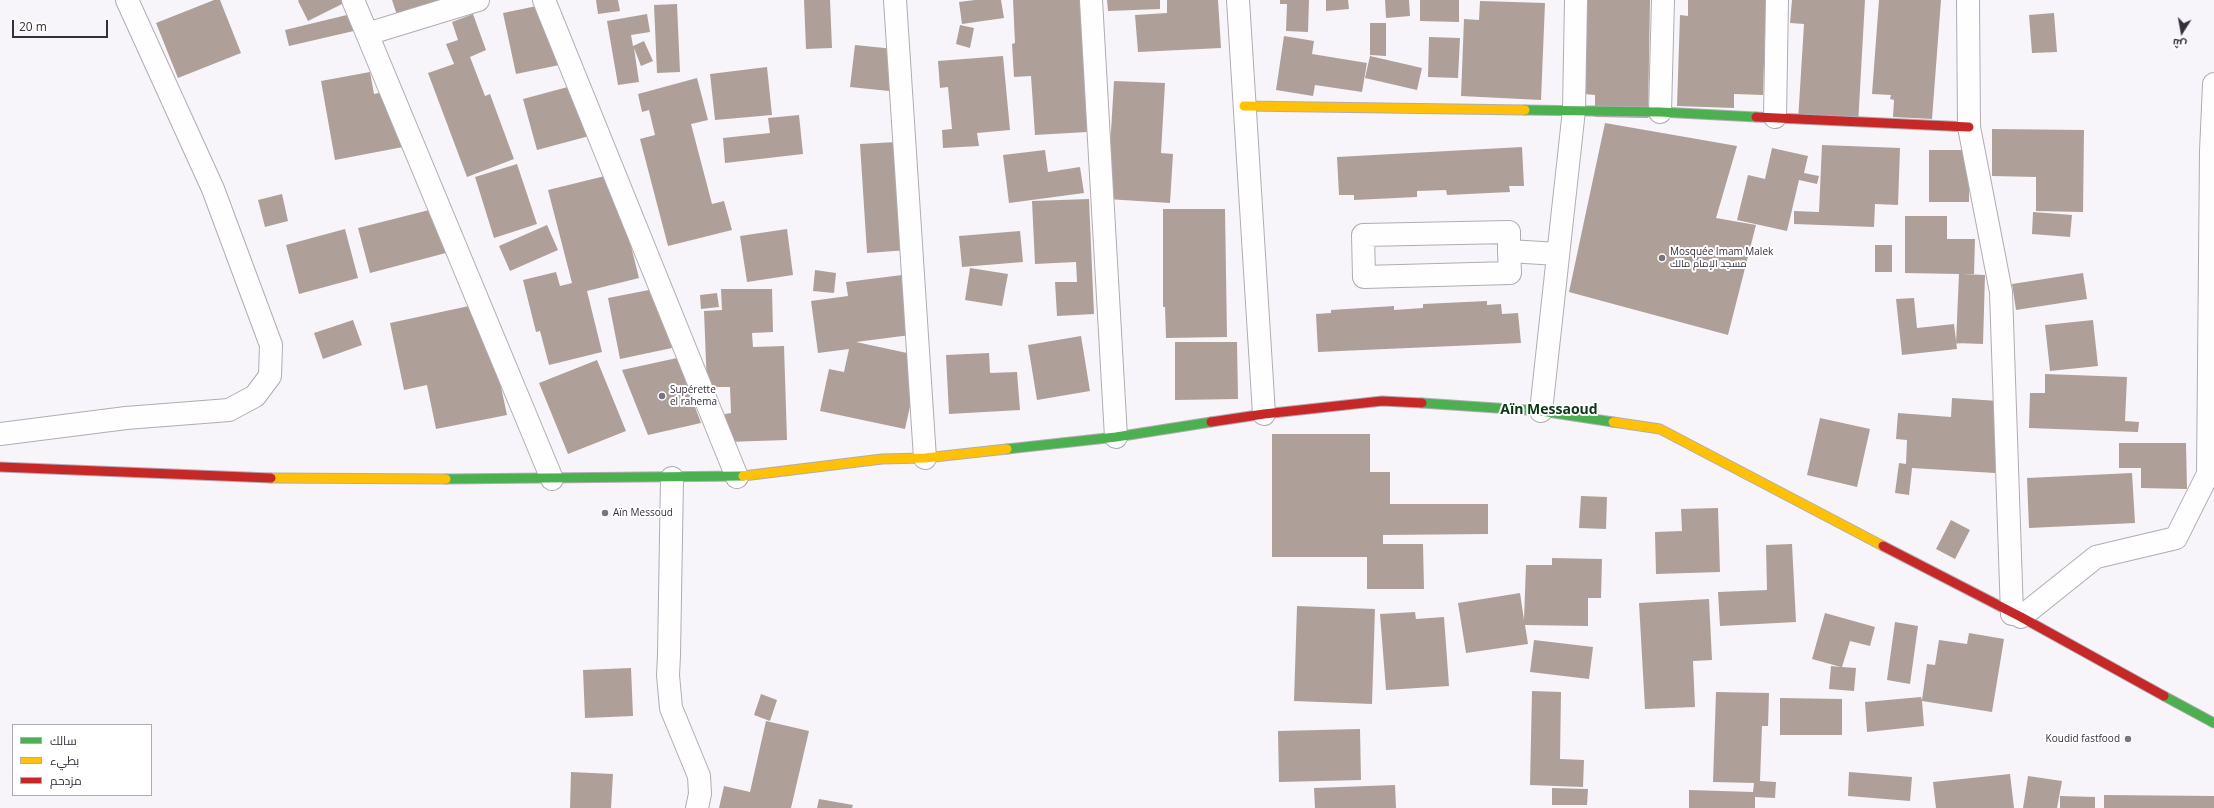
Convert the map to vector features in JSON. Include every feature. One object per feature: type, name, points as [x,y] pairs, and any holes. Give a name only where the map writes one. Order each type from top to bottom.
[{"type":"main road","points":[[1244,106],[1660,112],[1969,127]]},
{"type":"main road","points":[[0,467],[259,478],[552,479],[737,477],[882,460],[925,458],[1116,437],[1264,414],[1382,401],[1541,412],[1660,429],[2017,616],[2214,723]]},
{"type":"street","points":[[0,434],[126,418],[229,410],[255,396],[270,376],[271,345],[213,189],[127,0]]},
{"type":"street","points":[[353,0],[552,479]]},
{"type":"street","points":[[367,34],[478,0]]},
{"type":"street","points":[[544,0],[737,477]]},
{"type":"street","points":[[895,0],[925,458]]},
{"type":"street","points":[[1091,0],[1116,437]]},
{"type":"street","points":[[1238,0],[1264,414]]},
{"type":"street","points":[[1541,412],[1574,110],[1576,0]]},
{"type":"street","points":[[1660,112],[1663,0]]},
{"type":"street","points":[[1775,117],[1776,0]]},
{"type":"street","points":[[1968,0],[1969,127],[2001,292],[2017,616]]},
{"type":"street","points":[[2017,616],[2096,557],[2176,538],[2211,468],[2211,151],[2214,84]]},
{"type":"street","points":[[1509,232],[1509,251],[1510,273],[1364,278],[1362,235],[1509,232]]},
{"type":"street","points":[[1509,251],[1558,254]]},
{"type":"street","points":[[672,478],[670,655],[668,674],[671,708],[699,776],[700,794],[697,808]]},
{"type":"building","points":[[214,0],[220,0],[241,53],[178,78],[156,23]]},
{"type":"building","points":[[350,0],[308,21],[298,1]]},
{"type":"building","points":[[392,0],[438,0],[439,1],[397,15]]},
{"type":"building","points":[[596,0],[618,0],[620,11],[598,14]]},
{"type":"building","points":[[804,0],[830,0],[832,48],[806,49]]},
{"type":"building","points":[[975,0],[1001,0],[1004,18],[962,24],[959,2]]},
{"type":"building","points":[[1013,0],[1080,0],[1087,132],[1035,135],[1031,76],[1014,77],[1012,44],[1015,43]]},
{"type":"building","points":[[1107,0],[1160,0],[1160,9],[1108,11]]},
{"type":"building","points":[[1167,0],[1218,0],[1221,48],[1138,52],[1135,15],[1167,13]]},
{"type":"building","points":[[1280,0],[1309,0],[1308,32],[1286,31],[1287,4],[1280,4]]},
{"type":"building","points":[[1326,0],[1348,0],[1349,9],[1326,11]]},
{"type":"building","points":[[1385,0],[1409,0],[1410,16],[1386,18]]},
{"type":"building","points":[[1420,0],[1459,0],[1459,22],[1420,21]]},
{"type":"building","points":[[1572,0],[1650,0],[1648,118],[1595,117],[1595,95],[1584,94]]},
{"type":"building","points":[[1688,0],[1766,0],[1763,95],[1734,94],[1734,108],[1677,106],[1680,15],[1688,16]]},
{"type":"building","points":[[1792,0],[1865,0],[1858,125],[1798,121],[1804,24],[1790,23]]},
{"type":"building","points":[[1879,0],[1941,0],[1932,119],[1893,117],[1894,100],[1890,99],[1891,95],[1872,94]]},
{"type":"building","points":[[1480,1],[1545,3],[1541,100],[1461,96],[1464,19],[1479,20]]},
{"type":"building","points":[[556,2],[569,63],[516,74],[503,13]]},
{"type":"building","points":[[677,4],[680,72],[657,73],[654,5]]},
{"type":"building","points":[[355,13],[358,30],[289,46],[285,30]]},
{"type":"building","points":[[2054,13],[2057,52],[2032,53],[2029,15]]},
{"type":"building","points":[[473,14],[486,50],[470,57],[485,96],[490,94],[514,159],[467,177],[428,73],[454,64],[446,44],[458,40],[452,22]]},
{"type":"building","points":[[647,14],[650,32],[631,35],[633,46],[644,41],[653,61],[641,66],[634,48],[639,82],[618,85],[607,21]]},
{"type":"building","points":[[1370,23],[1386,23],[1386,56],[1370,55]]},
{"type":"building","points":[[960,25],[974,28],[970,48],[956,44]]},
{"type":"building","points":[[1284,36],[1314,41],[1312,54],[1367,63],[1362,92],[1315,85],[1313,96],[1276,90]]},
{"type":"building","points":[[1429,37],[1460,38],[1458,78],[1428,77]]},
{"type":"building","points":[[855,45],[904,50],[899,92],[850,87]]},
{"type":"building","points":[[1003,56],[1010,130],[977,133],[979,146],[943,148],[942,130],[952,129],[948,87],[940,88],[938,61]]},
{"type":"building","points":[[1370,56],[1422,68],[1417,90],[1365,78]]},
{"type":"building","points":[[767,67],[772,115],[715,120],[710,74]]},
{"type":"building","points":[[370,72],[374,94],[393,90],[403,147],[335,160],[321,81]]},
{"type":"building","points":[[697,78],[708,120],[691,124],[712,204],[724,201],[732,230],[668,246],[640,139],[655,135],[649,110],[642,112],[638,94]]},
{"type":"building","points":[[1114,81],[1165,83],[1161,153],[1173,154],[1170,203],[1107,199]]},
{"type":"building","points":[[579,84],[593,135],[537,150],[523,99]]},
{"type":"building","points":[[799,115],[803,154],[725,163],[723,138],[770,133],[768,118]]},
{"type":"building","name":"Mosquée Imam Malek مسجد الإمام مالك","points":[[1605,123],[1737,146],[1716,218],[1756,225],[1728,335],[1569,292]]},
{"type":"building","points":[[1992,129],[2084,130],[2083,212],[2036,211],[2036,177],[1992,176]]},
{"type":"building","points":[[915,141],[922,249],[867,253],[860,144]]},
{"type":"building","points":[[1822,145],[1900,148],[1898,205],[1875,204],[1874,227],[1794,224],[1794,211],[1819,212]]},
{"type":"building","points":[[1522,147],[1524,186],[1509,186],[1510,192],[1447,195],[1446,190],[1417,191],[1417,197],[1354,200],[1354,195],[1339,195],[1337,157]]},
{"type":"building","points":[[1772,148],[1808,156],[1804,173],[1819,176],[1817,184],[1799,180],[1787,231],[1737,220],[1748,175],[1765,179]]},
{"type":"building","points":[[1045,150],[1048,172],[1080,167],[1084,193],[1009,203],[1003,155]]},
{"type":"building","points":[[1929,150],[1969,150],[1969,202],[1929,202]]},
{"type":"building","points":[[517,164],[537,224],[494,238],[475,177]]},
{"type":"building","points":[[613,174],[639,278],[587,291],[602,352],[549,365],[540,331],[536,332],[523,280],[556,272],[560,286],[572,283],[548,190]]},
{"type":"building","points":[[282,194],[288,221],[265,227],[258,200]]},
{"type":"building","points":[[1089,199],[1094,314],[1057,316],[1055,282],[1077,282],[1076,262],[1035,264],[1032,201]]},
{"type":"building","points":[[449,205],[461,249],[370,273],[358,228]]},
{"type":"building","points":[[1163,209],[1225,209],[1227,337],[1166,338],[1165,307],[1163,307]]},
{"type":"building","points":[[2033,212],[2072,215],[2070,237],[2032,234]]},
{"type":"building","points":[[1905,216],[1947,216],[1947,239],[1975,239],[1974,274],[1963,274],[1985,275],[1983,344],[1956,343],[1959,274],[1905,273]]},
{"type":"building","points":[[547,225],[558,250],[510,271],[499,246]]},
{"type":"building","points":[[345,229],[358,278],[299,294],[286,245]]},
{"type":"building","points":[[787,229],[793,275],[747,282],[740,236]]},
{"type":"building","points":[[1020,231],[1023,262],[962,267],[959,236]]},
{"type":"building","points":[[1875,245],[1892,245],[1892,272],[1875,272]]},
{"type":"building","points":[[970,268],[1008,274],[1002,306],[965,300]]},
{"type":"building","points":[[815,270],[836,273],[834,293],[813,291]]},
{"type":"building","points":[[2083,273],[2087,299],[2016,310],[2012,284]]},
{"type":"building","points":[[910,274],[918,334],[856,342],[921,356],[905,429],[820,411],[829,369],[844,372],[849,349],[818,353],[811,301],[848,296],[846,282]]},
{"type":"building","points":[[659,288],[672,348],[620,359],[608,298]]},
{"type":"building","points":[[721,289],[772,289],[773,332],[752,333],[753,347],[784,346],[787,440],[726,442],[725,414],[731,413],[730,387],[707,387],[704,311],[722,310]]},
{"type":"building","points":[[717,293],[719,307],[701,309],[700,295]]},
{"type":"building","points":[[1914,298],[1917,328],[1954,324],[1957,349],[1902,355],[1896,299]]},
{"type":"building","points":[[1487,301],[1487,305],[1501,304],[1502,314],[1518,313],[1521,343],[1318,352],[1316,314],[1331,313],[1331,310],[1394,306],[1394,310],[1423,308],[1423,304]]},
{"type":"building","points":[[483,303],[507,415],[436,429],[427,385],[404,390],[390,323]]},
{"type":"building","points":[[353,320],[362,345],[323,359],[314,333]]},
{"type":"building","points":[[2093,320],[2098,366],[2050,371],[2045,325]]},
{"type":"building","points":[[1081,336],[1090,391],[1037,400],[1028,345]]},
{"type":"building","points":[[1175,342],[1237,342],[1238,399],[1175,400]]},
{"type":"building","points":[[989,353],[990,373],[1017,372],[1020,410],[949,414],[946,355]]},
{"type":"building","name":"Supérette el rahema","points":[[677,358],[701,423],[648,435],[622,370]]},
{"type":"building","points":[[597,360],[626,431],[568,454],[539,383]]},
{"type":"building","points":[[2045,374],[2127,377],[2125,421],[2139,422],[2138,432],[2029,428],[2030,393],[2045,393]]},
{"type":"building","points":[[1952,398],[1999,401],[1995,473],[1912,468],[1909,495],[1895,493],[1899,463],[1906,464],[1907,440],[1896,439],[1898,413],[1951,417]]},
{"type":"building","points":[[1820,418],[1870,429],[1857,487],[1807,475]]},
{"type":"building","points":[[1272,434],[1370,434],[1370,472],[1390,472],[1390,504],[1488,504],[1488,534],[1383,535],[1383,544],[1423,544],[1424,589],[1367,589],[1367,557],[1272,557]]},
{"type":"building","points":[[2119,443],[2186,443],[2187,489],[2141,488],[2141,468],[2119,468]]},
{"type":"building","points":[[2132,473],[2135,523],[2029,528],[2027,478]]},
{"type":"building","points":[[1581,496],[1607,497],[1606,529],[1579,528]]},
{"type":"building","points":[[1718,508],[1720,572],[1656,574],[1655,532],[1682,531],[1681,509]]},
{"type":"building","points":[[1951,520],[1970,530],[1955,559],[1936,549]]},
{"type":"building","points":[[1792,544],[1796,622],[1720,626],[1718,592],[1767,590],[1766,545]]},
{"type":"building","points":[[1552,558],[1602,559],[1601,598],[1588,598],[1588,626],[1525,625],[1528,644],[1466,653],[1458,603],[1520,593],[1524,620],[1526,565],[1552,565]]},
{"type":"building","points":[[1709,599],[1712,660],[1693,661],[1695,707],[1645,709],[1639,603]]},
{"type":"building","points":[[1297,606],[1375,609],[1372,704],[1294,701]]},
{"type":"building","points":[[1415,612],[1416,619],[1444,617],[1449,686],[1386,690],[1380,614]]},
{"type":"building","points":[[1825,613],[1875,627],[1870,646],[1850,641],[1842,667],[1856,668],[1854,691],[1829,689],[1831,666],[1841,667],[1812,659]]},
{"type":"building","points":[[1895,622],[1918,626],[1910,684],[1887,680]]},
{"type":"building","points":[[1969,633],[2004,639],[1992,712],[1922,701],[1924,726],[1867,732],[1865,702],[1921,697],[1922,700],[1927,664],[1935,665],[1939,640],[1967,644]]},
{"type":"building","points":[[1534,640],[1593,647],[1589,679],[1530,672]]},
{"type":"building","points":[[631,668],[633,716],[585,718],[583,670]]},
{"type":"building","points":[[1532,691],[1561,692],[1560,759],[1584,760],[1583,787],[1530,785]]},
{"type":"building","points":[[1716,692],[1769,693],[1768,726],[1762,726],[1760,781],[1776,782],[1775,798],[1755,797],[1755,808],[1689,808],[1689,790],[1753,792],[1754,783],[1713,782]]},
{"type":"building","points":[[761,694],[777,700],[770,721],[754,715]]},
{"type":"building","points":[[1780,698],[1842,699],[1842,735],[1780,735]]},
{"type":"building","points":[[766,721],[809,731],[791,808],[719,808],[724,786],[750,792]]},
{"type":"building","points":[[1360,729],[1361,780],[1279,782],[1278,731]]},
{"type":"building","points":[[571,772],[613,774],[611,808],[570,808]]},
{"type":"building","points":[[1849,772],[1912,777],[1910,801],[1848,796]]},
{"type":"building","points":[[2010,774],[2014,808],[1936,808],[1933,782]]},
{"type":"building","points":[[2028,776],[2062,781],[2057,808],[2023,808]]},
{"type":"building","points":[[1395,785],[1396,808],[1315,808],[1314,788]]},
{"type":"building","points":[[1552,788],[1588,789],[1587,805],[1552,805]]},
{"type":"building","points":[[2104,795],[2214,796],[2214,808],[2104,808]]},
{"type":"building","points":[[2060,796],[2095,797],[2095,808],[2060,808]]},
{"type":"building","points":[[819,799],[853,805],[852,808],[817,808]]},
{"type":"traffic: fast","points":[[1525,110],[1660,112],[1756,117]]},
{"type":"traffic: fast","points":[[1422,403],[1541,411],[1613,422]]},
{"type":"traffic: fast","points":[[1007,449],[1116,437],[1211,422]]},
{"type":"traffic: fast","points":[[446,479],[743,476]]},
{"type":"traffic: fast","points":[[2164,696],[2214,723]]},
{"type":"traffic: slow","points":[[1244,106],[1525,110]]},
{"type":"traffic: slow","points":[[1613,422],[1660,429],[1883,546]]},
{"type":"traffic: slow","points":[[743,476],[882,459],[925,458],[1007,449]]},
{"type":"traffic: slow","points":[[271,478],[446,479]]},
{"type":"traffic: jam","points":[[1756,117],[1969,127]]},
{"type":"traffic: jam","points":[[1211,422],[1264,414],[1382,401],[1422,403]]},
{"type":"traffic: jam","points":[[0,467],[271,478]]},
{"type":"traffic: jam","points":[[1883,546],[2021,617],[2164,696]]},
{"type":"place","name":"Mosquée Imam Malek مسجد الإمام مالك","points":[[1662,258]]},
{"type":"place","name":"Supérette el rahema","points":[[662,396]]},
{"type":"place","name":"Aïn Messoud","points":[[605,513]]},
{"type":"place","name":"Koudid fastfood","points":[[2128,739]]},
{"type":"district","name":"Aïn Messaoud","points":[[1549,410]]}]
